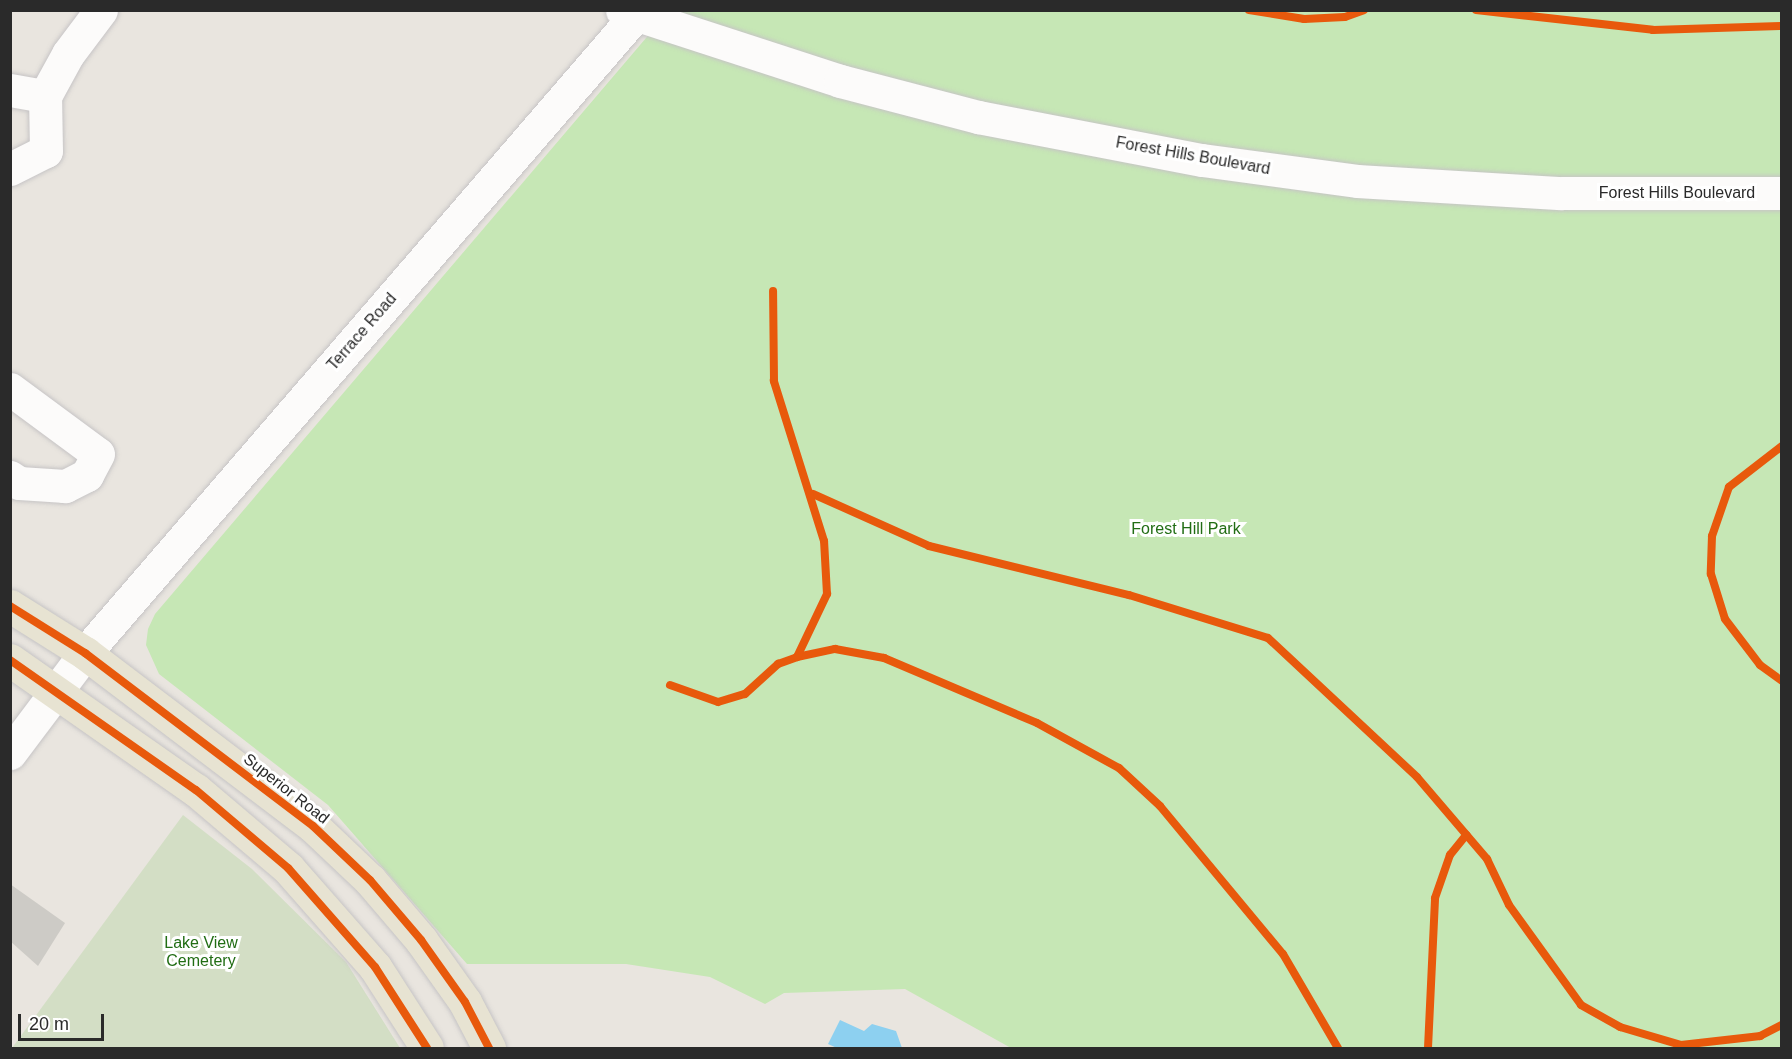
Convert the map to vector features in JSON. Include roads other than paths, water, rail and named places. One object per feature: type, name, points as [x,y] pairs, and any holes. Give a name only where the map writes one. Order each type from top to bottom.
[{"type":"main road","name":"Superior Road","points":[[10,606],[85,653],[313,826],[370,880],[428,949],[465,1002],[489,1048]]},
{"type":"main road","points":[[10,660],[196,790],[288,868],[375,967],[427,1048]]},
{"type":"street","points":[[10,169],[46,151],[45,96],[68,54],[100,10]]},
{"type":"street","name":"Forest Hills Boulevard","points":[[632,13],[840,81],[978,117],[1202,160],[1357,181],[1551,193],[1782,193]]},
{"type":"street","name":"Terrace Road","points":[[10,753],[85,653],[632,13]]},
{"type":"street","points":[[10,90],[45,96]]},
{"type":"street","points":[[10,389],[98,454],[87,476],[65,486],[19,483],[10,477]]},
{"type":"water","points":[[840,1020],[864,1031],[872,1024],[896,1031],[902,1048],[837,1048],[828,1044]]},
{"type":"park label","name":"Forest Hill Park","points":[[1186,529]]},
{"type":"park label","name":"Lake View Cemetery","points":[[201,952]]}]
